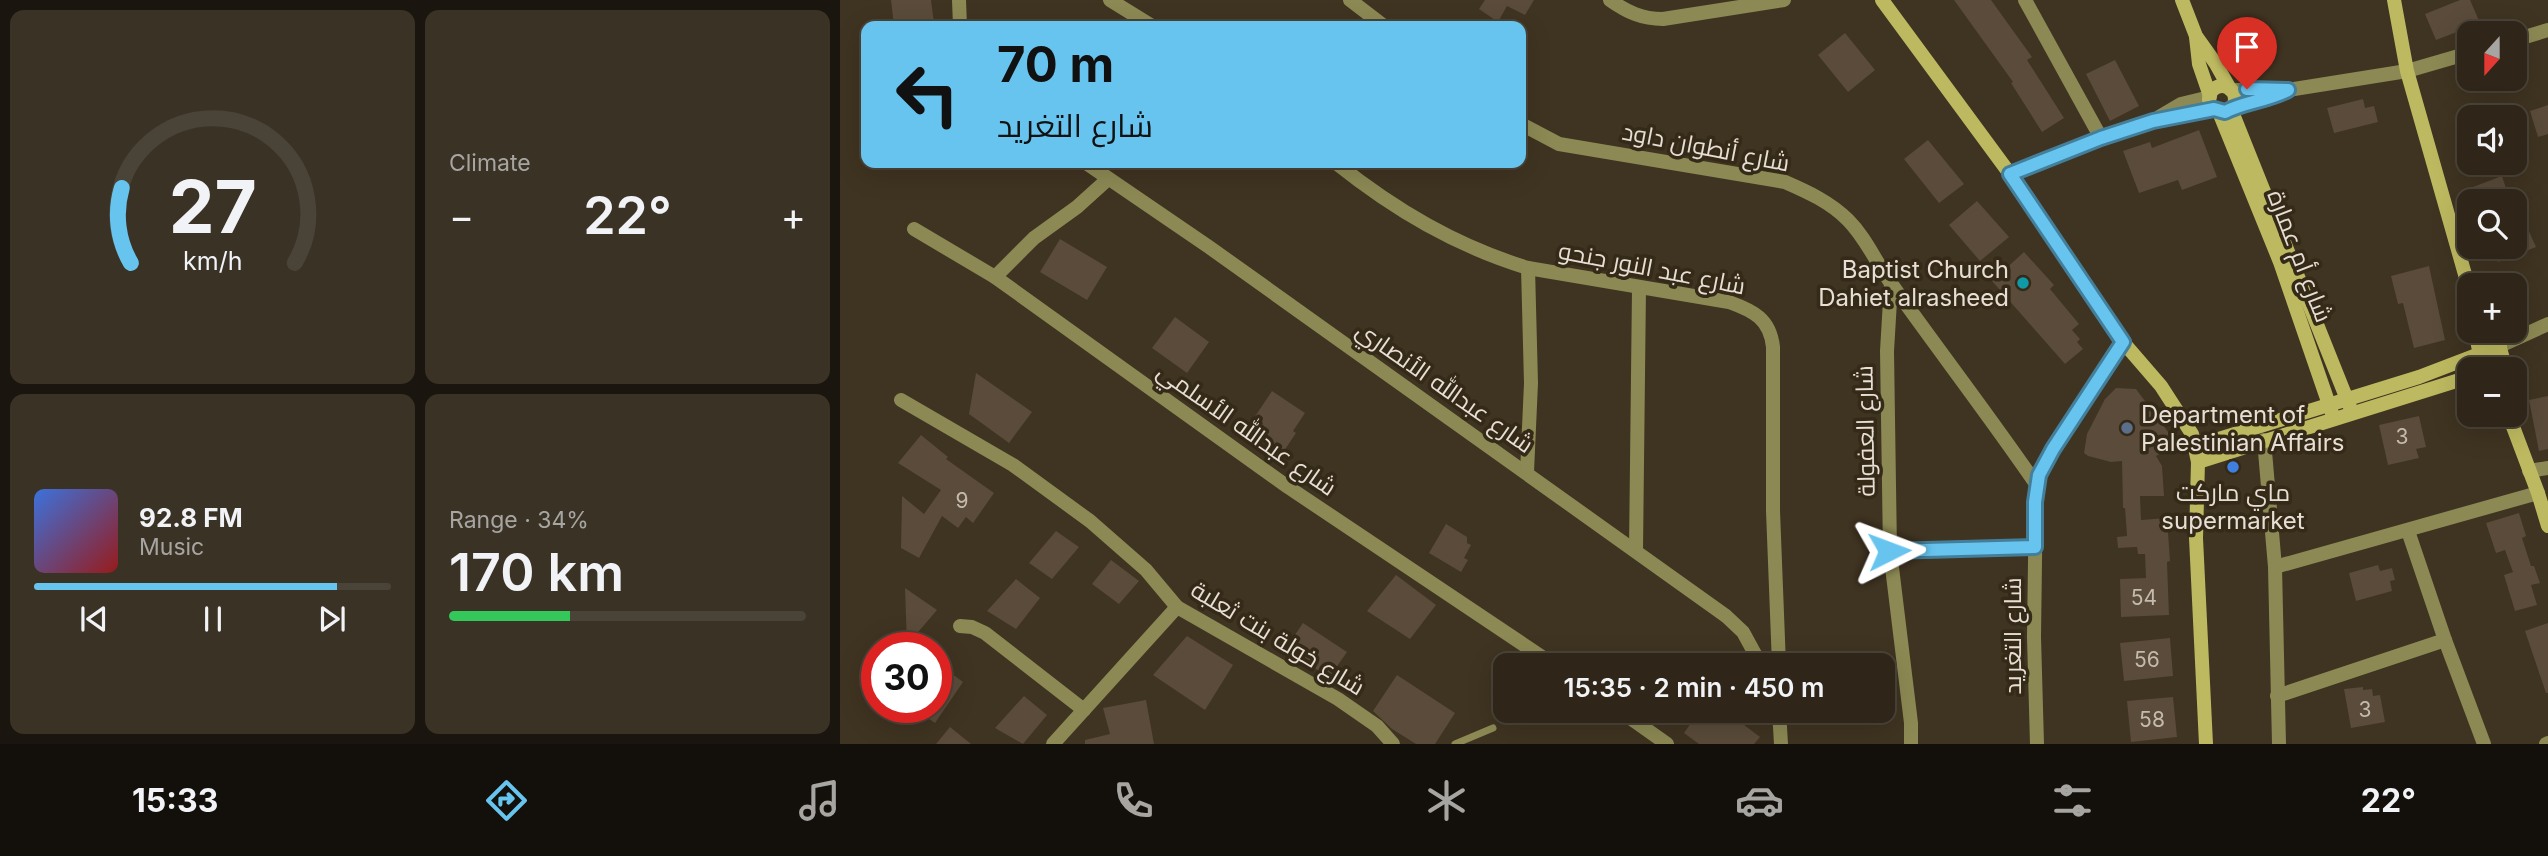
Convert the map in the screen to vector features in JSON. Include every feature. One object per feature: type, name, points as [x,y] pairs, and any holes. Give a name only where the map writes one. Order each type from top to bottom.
[{"type":"street","points":[[959,0],[960,21]]},
{"type":"street","points":[[1111,0],[1144,21]]},
{"type":"street","points":[[1350,0],[1377,21]]},
{"type":"street","points":[[1610,0],[1633,14],[1651,19],[1784,0]]},
{"type":"street","points":[[1882,0],[2010,174],[2123,342],[2161,387],[2192,434],[2198,462],[2196,538],[2206,744]]},
{"type":"street","points":[[2025,0],[2101,138]]},
{"type":"street","name":"شارع أم عمارة","points":[[2182,0],[2196,36],[2230,89]]},
{"type":"street","points":[[2394,0],[2407,72],[2466,273]]},
{"type":"street","points":[[2527,36],[2548,30]]},
{"type":"street","name":"شارع أم عمارة","points":[[2196,36],[2199,64],[2352,412]]},
{"type":"street","points":[[2219,105],[2218,87],[2288,90],[2407,72],[2457,57]]},
{"type":"street","points":[[2219,105],[2235,102],[2235,95],[2230,89]]},
{"type":"street","points":[[2010,174],[2101,138],[2153,121],[2181,104],[2219,105],[2267,100],[2288,90]]},
{"type":"street","name":"شارع أنطوان داود","points":[[1526,127],[1559,144],[1744,174],[1794,186],[1819,198],[1849,221],[1891,284],[2036,484]]},
{"type":"street","name":"شارع عبدالله الأنصاري","points":[[1093,168],[1209,247],[1636,550],[1726,616],[1743,632],[1754,653]]},
{"type":"street","name":"شارع عبد النور جنحو","points":[[1343,168],[1395,208],[1432,229],[1499,259],[1528,268],[1729,302],[1751,310],[1763,318],[1772,335],[1773,511],[1779,653]]},
{"type":"street","points":[[995,277],[1034,238],[1077,207],[1108,179]]},
{"type":"street","name":"شارع عبدالله الأسلمي","points":[[914,229],[995,277],[1288,486],[1536,653]]},
{"type":"street","name":"شارع أم عمارة","points":[[2286,260],[2334,419]]},
{"type":"street","points":[[1527,472],[1531,383],[1528,268]]},
{"type":"street","name":"شارع العفولة","points":[[1891,284],[1886,351],[1889,551],[1912,744]]},
{"type":"street","points":[[1636,550],[1639,288]]},
{"type":"street","points":[[2527,335],[2548,324]]},
{"type":"street","name":"شارع التغريد","points":[[2037,744],[2034,637],[2036,484],[2053,449],[2123,342]]},
{"type":"street","points":[[2499,343],[2501,357]]},
{"type":"street","points":[[2487,357],[2508,343]]},
{"type":"street","points":[[2509,357],[2520,343]]},
{"type":"street","points":[[2196,446],[2347,398],[2457,368]]},
{"type":"street","points":[[2198,462],[2457,381]]},
{"type":"street","name":"شارع خولة بنت ثعلبة","points":[[901,400],[1013,465],[1090,520],[1146,570],[1177,607],[1338,699],[1377,726],[1392,744]]},
{"type":"street","points":[[2513,427],[2539,493],[2548,526]]},
{"type":"street","points":[[2264,440],[2275,567],[2279,744]]},
{"type":"street","points":[[2529,471],[2548,468]]},
{"type":"street","points":[[2275,567],[2539,493]]},
{"type":"street","points":[[2408,531],[2484,744]]},
{"type":"street","points":[[1889,551],[2035,547]]},
{"type":"street","points":[[1053,744],[1177,607]]},
{"type":"street","points":[[960,626],[972,627],[985,633],[1084,710]]},
{"type":"street","points":[[2277,696],[2445,640]]},
{"type":"street","points":[[1637,723],[1667,744]]},
{"type":"street","points":[[1779,723],[1782,744]]},
{"type":"lane","points":[[1455,744],[1493,728]]},
{"type":"building","points":[[891,0],[931,0],[934,21],[893,21]]},
{"type":"building","points":[[1485,0],[1534,0],[1525,15],[1507,6],[1499,21],[1479,9]]},
{"type":"building","points":[[1954,0],[1991,0],[2032,57],[2027,60],[2064,118],[2042,132],[2011,83],[2013,82]]},
{"type":"building","points":[[2460,0],[2470,0],[2479,21],[2457,21],[2457,32],[2436,40],[2425,14]]},
{"type":"building","points":[[1845,33],[1875,70],[1848,92],[1818,55]]},
{"type":"building","points":[[2115,60],[2139,106],[2110,121],[2086,74]]},
{"type":"building","points":[[2363,99],[2365,108],[2374,106],[2378,122],[2334,133],[2327,108]]},
{"type":"building","points":[[2548,105],[2548,134],[2538,137],[2530,111]]},
{"type":"building","points":[[2199,130],[2217,177],[2182,190],[2178,180],[2139,193],[2123,151],[2150,142],[2152,148]]},
{"type":"building","points":[[1928,140],[1964,184],[1939,203],[1904,159]]},
{"type":"building","points":[[2502,176],[2506,189],[2474,189],[2473,187]]},
{"type":"building","points":[[1977,201],[2009,237],[1980,261],[1949,225]]},
{"type":"building","points":[[2527,227],[2536,247],[2527,251]]},
{"type":"building","points":[[1060,239],[1107,267],[1087,300],[1040,272]]},
{"type":"building","points":[[2024,252],[2054,285],[2050,289],[2079,324],[2072,330],[2080,339],[2077,342],[2083,349],[2065,364],[1992,281]]},
{"type":"building","points":[[2429,266],[2445,340],[2414,348],[2403,303],[2398,304],[2391,276]]},
{"type":"building","points":[[1175,317],[1209,342],[1187,373],[1152,348]]},
{"type":"building","points":[[976,373],[1032,412],[1009,443],[969,414]]},
{"type":"building","points":[[2116,388],[2136,389],[2177,444],[2156,456],[2162,466],[2164,496],[2140,496],[2141,520],[2167,518],[2170,561],[2167,562],[2169,615],[2121,617],[2120,579],[2146,578],[2145,554],[2138,554],[2137,547],[2118,548],[2117,537],[2127,536],[2123,508],[2122,461],[2111,462],[2084,453],[2087,434],[2105,399]]},
{"type":"building","points":[[1272,391],[1305,413],[1284,451],[1248,427]]},
{"type":"building","points":[[2548,396],[2548,449],[2539,451],[2529,400]]},
{"type":"building","points":[[2419,416],[2426,447],[2416,449],[2419,458],[2388,465],[2379,425]]},
{"type":"building","points":[[921,435],[948,457],[946,459],[994,493],[973,523],[966,517],[958,528],[942,516],[919,558],[901,548],[902,496],[924,514],[941,490],[898,463]]},
{"type":"building","points":[[2519,513],[2526,536],[2522,538],[2540,583],[2531,585],[2537,605],[2515,611],[2504,575],[2513,572],[2505,550],[2496,553],[2486,523]]},
{"type":"building","points":[[1446,524],[1467,537],[1467,543],[1471,545],[1464,558],[1468,560],[1461,572],[1429,553]]},
{"type":"building","points":[[1056,531],[1079,547],[1052,579],[1029,563]]},
{"type":"building","points":[[1111,560],[1139,581],[1119,604],[1092,584]]},
{"type":"building","points":[[2378,565],[2380,571],[2392,568],[2395,580],[2390,581],[2392,591],[2356,601],[2349,573]]},
{"type":"building","points":[[1396,575],[1436,605],[1410,639],[1367,611]]},
{"type":"building","points":[[1016,579],[1040,598],[1016,629],[987,611]]},
{"type":"building","points":[[905,588],[937,610],[918,632],[907,632]]},
{"type":"building","points":[[1303,623],[1347,652],[1329,678],[1286,648]]},
{"type":"building","points":[[2548,623],[2548,693],[2546,693],[2525,631]]},
{"type":"building","points":[[1187,636],[1233,665],[1205,710],[1153,675]]},
{"type":"building","points":[[2170,638],[2173,676],[2124,681],[2120,643]]},
{"type":"building","points":[[952,674],[963,682],[952,698]]},
{"type":"building","points":[[1397,675],[1455,713],[1435,744],[1416,744],[1392,729],[1373,711]]},
{"type":"building","points":[[2363,687],[2363,690],[2372,689],[2373,696],[2380,695],[2385,722],[2351,728],[2344,689]]},
{"type":"building","points":[[1024,696],[1047,715],[1023,744],[995,728]]},
{"type":"building","points":[[2173,697],[2177,737],[2131,742],[2127,701]]},
{"type":"building","points":[[1146,700],[1154,744],[1085,744],[1085,740],[1110,734],[1103,708]]},
{"type":"building","points":[[1691,723],[1741,723],[1760,737],[1754,744],[1699,744],[1684,733]]},
{"type":"building","points":[[950,727],[971,744],[936,744]]},
{"type":"place","name":"Baptist Church Dahiet alrasheed","points":[[2023,283]]},
{"type":"place","name":"Department of Palestinian Affairs","points":[[2127,428]]},
{"type":"place","name":"ماي ماركت supermarket","points":[[2233,467]]},
{"type":"route","points":[[1889,551],[2035,547],[2035,502],[2039,475],[2123,342],[2010,174],[2101,138],[2153,121],[2214,109],[2225,112],[2267,100],[2288,90],[2247,89]]}]
